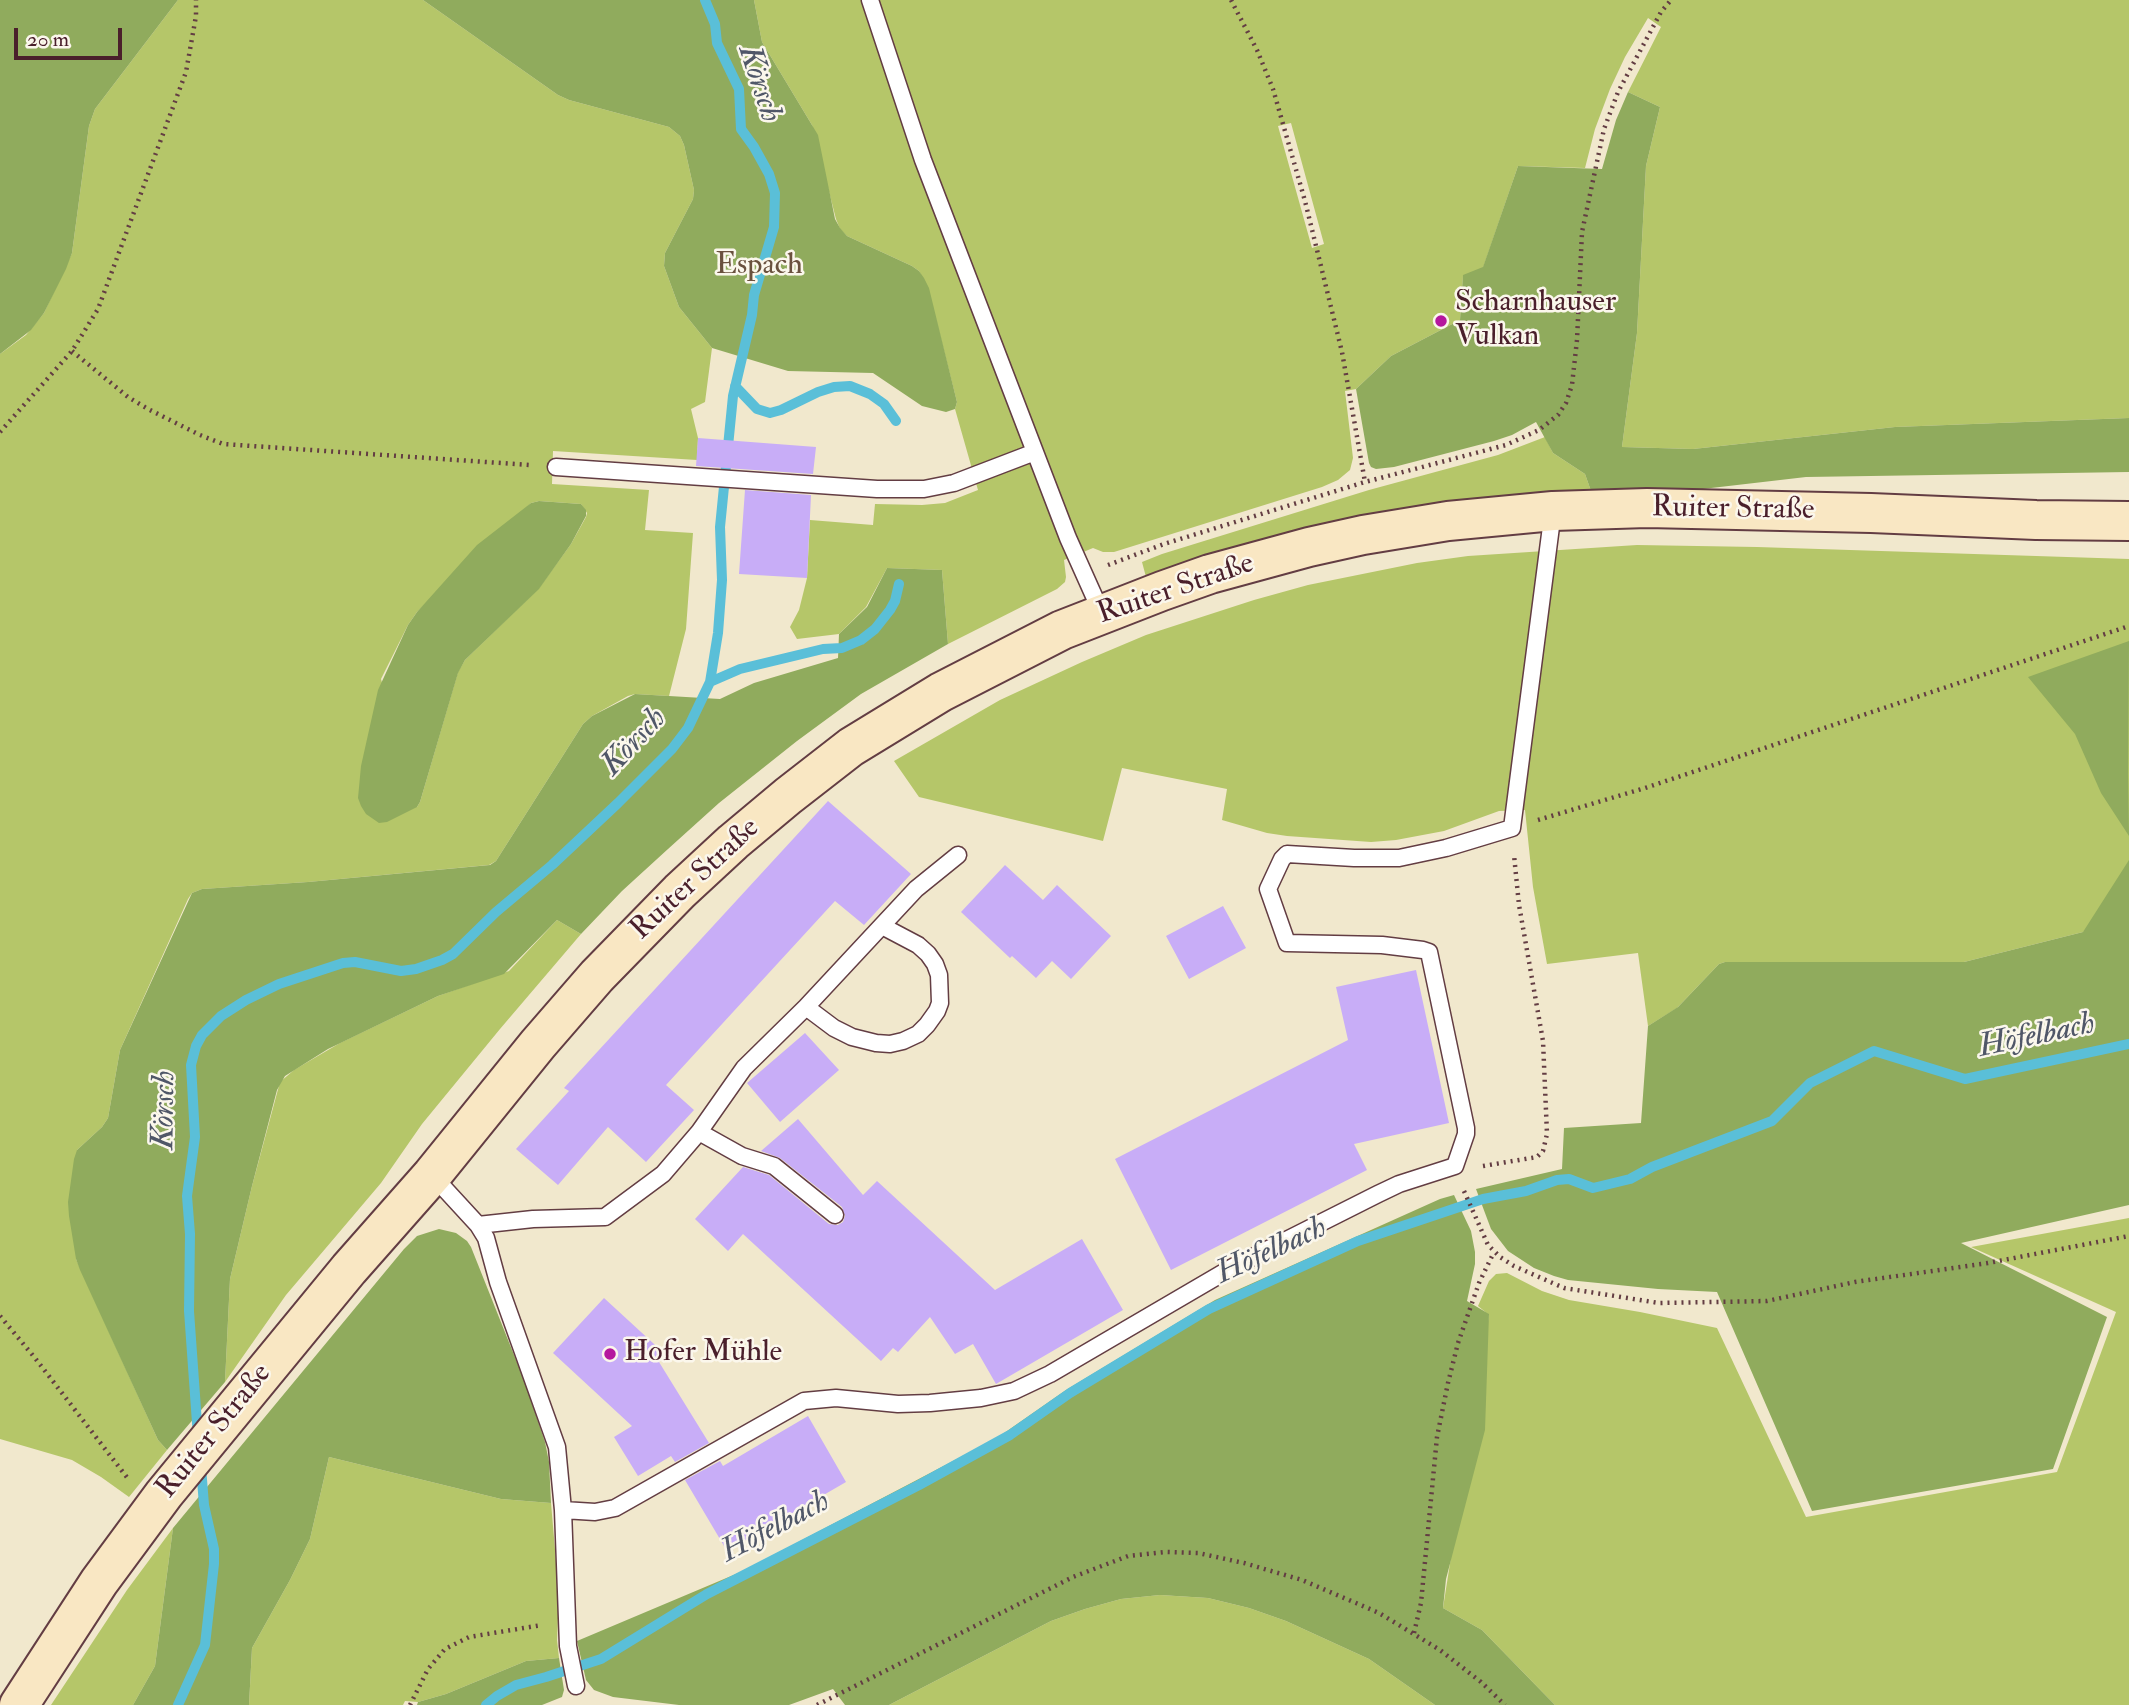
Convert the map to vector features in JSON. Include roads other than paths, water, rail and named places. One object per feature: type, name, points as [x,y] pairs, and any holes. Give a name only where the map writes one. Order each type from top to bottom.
[{"type":"main road","name":"Ruiter Straße","points":[[19,1705],[99,1582],[158,1502],[245,1394],[597,976],[680,891],[761,818],[832,761],[909,710],[1004,658],[1102,614],[1210,575],[1345,539],[1448,521],[1553,511],[1694,509],[2129,521]]},
{"type":"lane","points":[[870,0],[914,136],[1035,452],[1102,614]]},
{"type":"lane","points":[[556,467],[894,490],[933,489],[1035,452]]},
{"type":"lane","points":[[563,1510],[595,1513],[615,1508],[804,1401],[836,1398],[898,1404],[930,1403],[981,1398],[1014,1391],[1050,1374],[1233,1267],[1399,1184],[1455,1166],[1466,1128],[1429,953],[1426,950],[1382,945],[1287,943],[1268,889],[1287,854],[1399,858],[1446,848],[1512,828],[1553,511]]},
{"type":"lane","points":[[478,1225],[533,1219],[605,1217],[663,1174],[699,1132],[744,1068],[806,1007],[916,888],[958,855]]},
{"type":"lane","points":[[806,1007],[834,1028],[860,1040],[876,1043],[903,1041],[927,1026],[940,1003],[937,968],[918,945],[882,926]]},
{"type":"lane","points":[[699,1132],[742,1156],[774,1166],[835,1215]]},
{"type":"lane","points":[[432,1175],[486,1237],[498,1282],[557,1447],[563,1510],[568,1651],[576,1686]]},
{"type":"waterway","name":"Körsch","points":[[198,1437],[189,1311],[190,1234],[187,1196],[195,1137],[191,1065],[202,1035],[221,1016],[246,1000],[279,984],[343,963],[355,962],[401,971],[416,969],[453,954],[496,912],[552,865],[672,749],[688,728],[710,682],[718,633],[722,580],[720,527],[733,396],[752,315],[754,295],[774,227],[775,193],[769,174],[741,129],[739,89],[717,43],[715,24],[705,0]]},
{"type":"waterway","name":"Körsch","points":[[735,386],[757,409],[770,413],[818,392],[850,386],[870,394],[884,404],[896,421]]},
{"type":"waterway","name":"Körsch","points":[[710,682],[740,669],[823,649],[842,648],[861,640],[875,629],[890,610],[899,584]]},
{"type":"waterway","name":"Höfelbach","points":[[486,1705],[516,1685],[601,1659],[707,1594],[1010,1435],[1070,1393],[1209,1309],[1358,1241],[1483,1199],[1526,1191],[1557,1180],[1569,1179],[1593,1188],[1630,1179],[1652,1167],[1772,1121],[1810,1083],[1874,1051],[1965,1079],[2129,1044]]},
{"type":"waterway","name":"Körsch","points":[[178,1705],[205,1645],[214,1564],[201,1467]]},
{"type":"place","name":"Scharnhauser Vulkan","points":[[1441,321]]},
{"type":"place","name":"Hofer Mühle","points":[[610,1354]]},
{"type":"park label","name":"Espach","points":[[759,267]]}]
